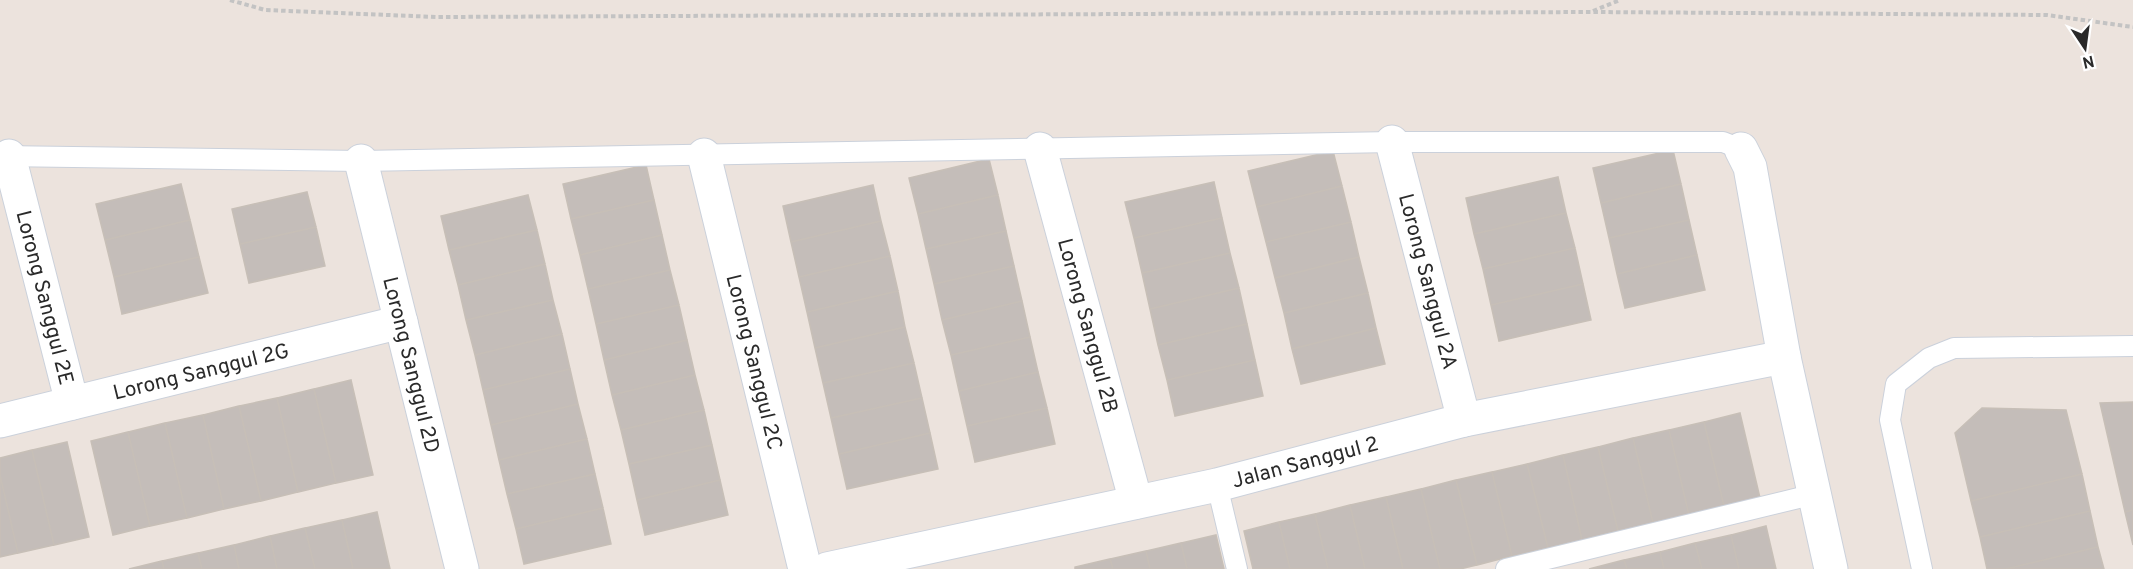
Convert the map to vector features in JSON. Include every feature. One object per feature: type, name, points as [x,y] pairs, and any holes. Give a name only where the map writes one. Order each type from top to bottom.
[{"type":"street","name":"Lorong Sanggul 2A","points":[[1392,142],[1464,420]]},
{"type":"street","name":"Lorong Sanggul 2B","points":[[1040,149],[1136,502]]},
{"type":"street","points":[[1741,149],[1750,167],[1784,357],[1832,569]]},
{"type":"street","name":"Lorong Sanggul 2C","points":[[704,155],[805,569]]},
{"type":"street","name":"Lorong Sanggul 2E","points":[[5,156],[72,403]]},
{"type":"street","name":"Lorong Sanggul 2D","points":[[360,161],[462,569]]},
{"type":"street","name":"Lorong Sanggul 2G","points":[[0,421],[401,322]]},
{"type":"street","name":"Jalan Sanggul 2","points":[[827,569],[1216,485],[1464,420],[1784,357]]},
{"type":"lane","points":[[5,156],[360,161],[1392,142],[1723,142],[1741,149]]},
{"type":"lane","points":[[1922,569],[1890,420],[1896,384],[1929,358],[1954,348],[2133,346]]},
{"type":"lane","points":[[1216,485],[1237,569]]},
{"type":"lane","points":[[1506,569],[1815,495]]},
{"type":"path","points":[[230,0],[266,10],[437,17],[1591,12],[2048,15],[2133,27]]},
{"type":"path","points":[[1591,12],[1620,0]]},
{"type":"building","points":[[1673,150],[1681,184],[1601,203],[1593,168]]},
{"type":"building","points":[[1333,151],[1342,186],[1257,207],[1248,171]]},
{"type":"building","points":[[989,159],[998,195],[918,214],[909,178]]},
{"type":"building","points":[[646,165],[654,200],[571,219],[563,184]]},
{"type":"building","points":[[1558,177],[1566,213],[1474,234],[1466,198]]},
{"type":"building","points":[[1214,182],[1222,218],[1134,238],[1125,202]]},
{"type":"building","points":[[181,184],[190,220],[105,240],[96,204]]},
{"type":"building","points":[[1681,184],[1689,220],[1609,238],[1601,203]]},
{"type":"building","points":[[873,185],[881,221],[791,242],[783,206]]},
{"type":"building","points":[[1342,186],[1351,222],[1266,242],[1257,207]]},
{"type":"building","points":[[307,192],[316,227],[240,244],[232,209]]},
{"type":"building","points":[[528,195],[537,230],[449,250],[441,216]]},
{"type":"building","points":[[998,195],[1006,231],[926,249],[918,214]]},
{"type":"building","points":[[654,200],[662,235],[580,255],[571,219]]},
{"type":"building","points":[[1566,213],[1575,248],[1483,269],[1474,234]]},
{"type":"building","points":[[1222,218],[1230,253],[1142,273],[1134,238]]},
{"type":"building","points":[[190,220],[199,257],[114,277],[105,240]]},
{"type":"building","points":[[1689,220],[1697,255],[1617,274],[1609,238]]},
{"type":"building","points":[[881,221],[890,256],[799,277],[791,242]]},
{"type":"building","points":[[1351,222],[1359,257],[1275,278],[1266,242]]},
{"type":"building","points":[[316,227],[325,266],[249,283],[240,244]]},
{"type":"building","points":[[537,230],[545,264],[458,285],[449,250]]},
{"type":"building","points":[[1006,231],[1014,266],[934,284],[926,249]]},
{"type":"building","points":[[662,235],[670,270],[588,289],[580,255]]},
{"type":"building","points":[[1575,248],[1583,284],[1491,305],[1483,269]]},
{"type":"building","points":[[1230,253],[1239,288],[1150,309],[1142,273]]},
{"type":"building","points":[[1697,255],[1705,290],[1625,308],[1617,274]]},
{"type":"building","points":[[890,256],[898,291],[807,312],[799,277]]},
{"type":"building","points":[[199,257],[208,293],[122,314],[114,277]]},
{"type":"building","points":[[1359,257],[1368,293],[1284,313],[1275,278]]},
{"type":"building","points":[[545,264],[553,300],[466,320],[458,285]]},
{"type":"building","points":[[1014,266],[1022,301],[942,320],[934,284]]},
{"type":"building","points":[[670,270],[679,305],[596,324],[588,289]]},
{"type":"building","points":[[1583,284],[1591,320],[1499,341],[1491,305]]},
{"type":"building","points":[[1239,288],[1247,324],[1158,345],[1150,309]]},
{"type":"building","points":[[898,291],[905,327],[815,348],[807,312]]},
{"type":"building","points":[[1368,293],[1376,328],[1292,349],[1284,313]]},
{"type":"building","points":[[553,300],[562,334],[475,355],[466,320]]},
{"type":"building","points":[[1022,301],[1030,337],[951,355],[942,320]]},
{"type":"building","points":[[679,305],[687,340],[604,360],[596,324]]},
{"type":"building","points":[[1247,324],[1255,360],[1167,380],[1158,345]]},
{"type":"building","points":[[905,327],[914,363],[823,383],[815,348]]},
{"type":"building","points":[[1376,328],[1385,364],[1301,384],[1292,349]]},
{"type":"building","points":[[562,334],[570,369],[483,390],[475,355]]},
{"type":"building","points":[[1030,337],[1038,372],[959,391],[951,355]]},
{"type":"building","points":[[687,340],[695,375],[612,395],[604,360]]},
{"type":"building","points":[[1255,360],[1263,396],[1175,416],[1167,380]]},
{"type":"building","points":[[914,363],[922,398],[831,418],[823,383]]},
{"type":"building","points":[[570,369],[578,404],[491,425],[483,390]]},
{"type":"building","points":[[1038,372],[1047,408],[967,426],[959,391]]},
{"type":"building","points":[[695,375],[704,410],[621,430],[612,395]]},
{"type":"building","points":[[351,380],[373,475],[336,483],[314,389]]},
{"type":"building","points":[[314,389],[336,483],[298,492],[277,398]]},
{"type":"building","points":[[277,398],[298,492],[261,501],[239,406]]},
{"type":"building","points":[[922,398],[930,433],[839,454],[831,418]]},
{"type":"building","points":[[2133,402],[2133,510],[2125,512],[2100,403]]},
{"type":"building","points":[[578,404],[587,439],[499,460],[491,425]]},
{"type":"building","points":[[239,406],[261,501],[224,509],[203,415]]},
{"type":"building","points":[[1047,408],[1055,444],[975,462],[967,426]]},
{"type":"building","points":[[1982,408],[2066,410],[2082,474],[1971,501],[1955,433]]},
{"type":"building","points":[[704,410],[712,445],[629,464],[621,430]]},
{"type":"building","points":[[1740,413],[1760,498],[1724,506],[1704,422]]},
{"type":"building","points":[[203,415],[224,509],[187,518],[165,423]]},
{"type":"building","points":[[1704,422],[1724,506],[1689,515],[1669,430]]},
{"type":"building","points":[[165,423],[187,518],[150,526],[128,432]]},
{"type":"building","points":[[1669,430],[1689,515],[1653,523],[1633,438]]},
{"type":"building","points":[[128,432],[150,526],[113,535],[91,441]]},
{"type":"building","points":[[930,433],[938,469],[847,489],[839,454]]},
{"type":"building","points":[[1633,438],[1653,523],[1618,531],[1598,447]]},
{"type":"building","points":[[587,439],[595,474],[507,494],[499,460]]},
{"type":"building","points":[[67,442],[89,537],[54,545],[32,450]]},
{"type":"building","points":[[712,445],[720,480],[637,500],[629,464]]},
{"type":"building","points":[[1598,447],[1618,531],[1582,540],[1563,455]]},
{"type":"building","points":[[32,450],[54,545],[18,553],[0,475],[0,458]]},
{"type":"building","points":[[1563,455],[1582,540],[1548,548],[1527,464]]},
{"type":"building","points":[[1527,464],[1548,548],[1512,556],[1492,472]]},
{"type":"building","points":[[1492,472],[1512,556],[1477,565],[1456,480]]},
{"type":"building","points":[[595,474],[603,508],[516,529],[507,494]]},
{"type":"building","points":[[2082,474],[2090,511],[1980,537],[1971,501]]},
{"type":"building","points":[[0,475],[18,553],[0,557]]},
{"type":"building","points":[[720,480],[728,515],[645,535],[637,500]]},
{"type":"building","points":[[1456,480],[1477,565],[1460,569],[1440,569],[1421,489]]},
{"type":"building","points":[[1421,489],[1440,569],[1403,569],[1386,497]]},
{"type":"building","points":[[1386,497],[1403,569],[1365,569],[1350,505]]},
{"type":"building","points":[[1350,505],[1365,569],[1328,569],[1315,514]]},
{"type":"building","points":[[603,508],[611,544],[524,564],[516,529]]},
{"type":"building","points":[[2133,510],[2133,545],[2125,512]]},
{"type":"building","points":[[2090,511],[2098,547],[2006,569],[1987,569],[1980,537]]},
{"type":"building","points":[[377,512],[390,569],[353,569],[342,520]]},
{"type":"building","points":[[1315,514],[1328,569],[1290,569],[1279,522]]},
{"type":"building","points":[[342,520],[353,569],[315,569],[305,528]]},
{"type":"building","points":[[1279,522],[1290,569],[1253,569],[1244,531]]},
{"type":"building","points":[[1766,526],[1776,569],[1739,569],[1731,535]]},
{"type":"building","points":[[305,528],[315,569],[277,569],[270,536]]},
{"type":"building","points":[[1216,535],[1224,569],[1187,569],[1181,543]]},
{"type":"building","points":[[1731,535],[1739,569],[1702,569],[1695,543]]},
{"type":"building","points":[[270,536],[277,569],[239,569],[234,545]]},
{"type":"building","points":[[1181,543],[1187,569],[1150,569],[1146,551]]},
{"type":"building","points":[[1695,543],[1702,569],[1664,569],[1660,552]]},
{"type":"building","points":[[234,545],[239,569],[202,569],[198,553]]},
{"type":"building","points":[[2098,547],[2104,569],[2006,569]]},
{"type":"building","points":[[1146,551],[1150,569],[1113,569],[1110,559]]},
{"type":"building","points":[[1660,552],[1664,569],[1627,569],[1624,560]]},
{"type":"building","points":[[198,553],[202,569],[164,569],[162,561]]},
{"type":"building","points":[[1110,559],[1113,569],[1075,569],[1075,567]]},
{"type":"building","points":[[1624,560],[1627,569],[1589,569]]},
{"type":"building","points":[[162,561],[164,569],[129,569]]}]
